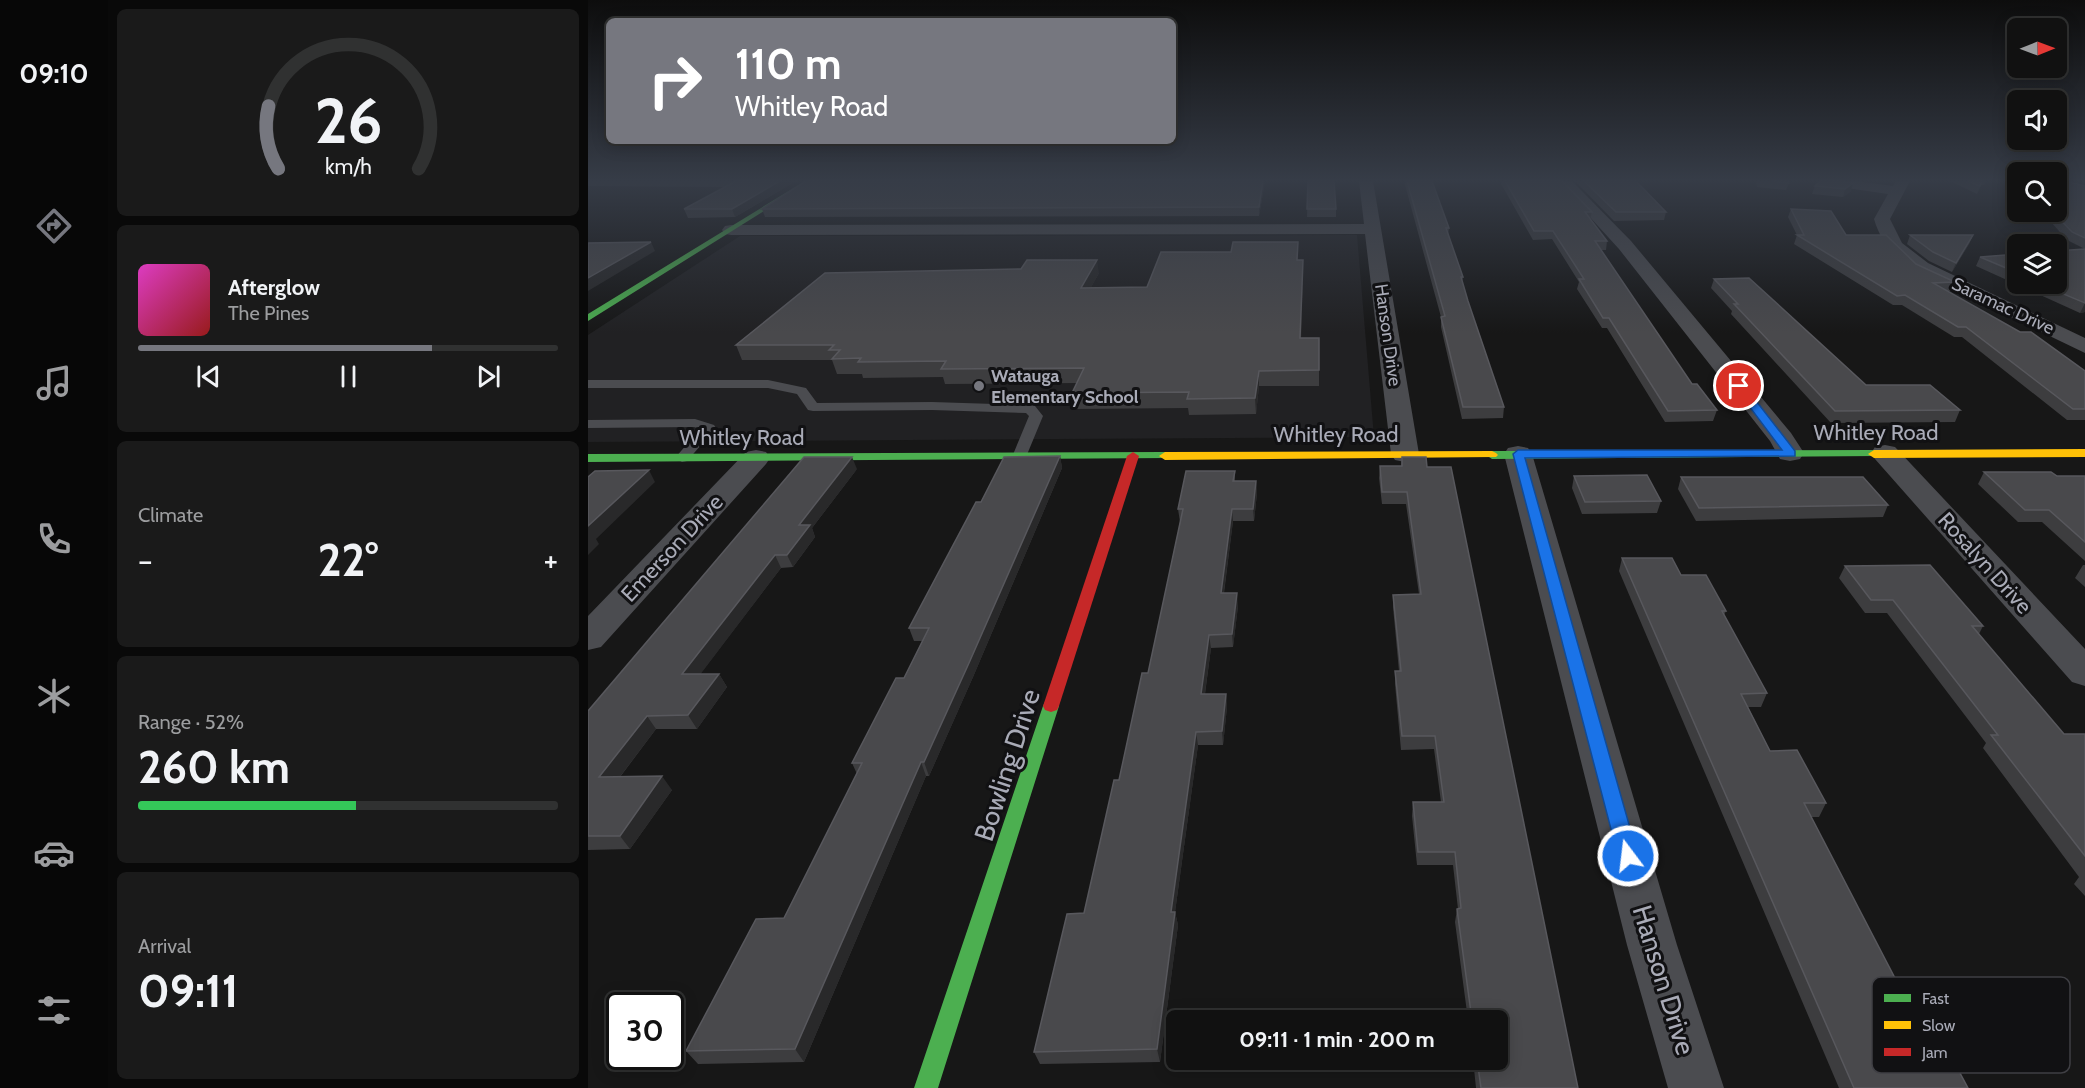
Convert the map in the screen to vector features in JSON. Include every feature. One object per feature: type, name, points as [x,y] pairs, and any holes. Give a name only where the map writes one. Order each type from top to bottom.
[{"type":"street","points":[[588,318],[728,232]]},
{"type":"street","name":"Hanson Drive","points":[[1373,232],[1405,454]]},
{"type":"street","points":[[1612,232],[1782,439],[1790,453]]},
{"type":"street","name":"Saramac Drive","points":[[1886,232],[1898,250],[1921,267],[2085,346]]},
{"type":"street","name":"Rosalyn Drive","points":[[1886,453],[2085,674]]},
{"type":"street","name":"Whitley Road","points":[[588,458],[2085,453]]},
{"type":"street","name":"Hanson Drive","points":[[1518,454],[1652,945],[1696,1088]]},
{"type":"street","name":"Bowling Drive","points":[[926,1088],[1132,456]]},
{"type":"street","name":"Emerson Drive","points":[[588,638],[756,458]]},
{"type":"lane","points":[[588,384],[768,384],[801,391],[813,407],[943,406],[1030,409],[1036,416],[1019,457]]},
{"type":"lane","points":[[588,424],[695,423],[709,428],[682,458]]},
{"type":"shaded area","name":"Watauga Elementary School","points":[[1357,235],[1374,437],[588,442],[588,335],[740,236]]},
{"type":"building","points":[[1421,232],[1447,232],[1504,407],[1463,407],[1441,317],[1445,316]]},
{"type":"building","points":[[1553,232],[1600,232],[1607,241],[1595,241],[1692,384],[1697,384],[1717,410],[1668,411],[1609,318],[1603,318],[1579,279],[1584,279]]},
{"type":"building","points":[[1802,232],[1886,235],[1916,264],[1955,282],[1933,283],[2020,332],[2031,332],[2085,371],[2085,409],[2073,409],[1966,327],[1958,327],[1905,295],[1897,296],[1797,235],[1804,235]]},
{"type":"building","points":[[2072,232],[2072,232],[2085,232],[2085,238]]},
{"type":"building","points":[[1910,235],[1973,235],[1956,263],[1933,252]]},
{"type":"building","points":[[651,242],[588,278],[588,243]]},
{"type":"building","points":[[1233,242],[1298,242],[1297,260],[1303,260],[1300,338],[1319,338],[1319,370],[1259,371],[1255,398],[1187,399],[1189,392],[1072,393],[1084,368],[941,369],[946,361],[858,362],[861,358],[832,359],[840,350],[829,350],[834,345],[736,345],[825,273],[1021,269],[1027,260],[1097,260],[1081,288],[1147,287],[1161,252],[1231,252]]},
{"type":"building","points":[[2085,249],[2085,303],[2064,294],[2067,294],[2067,250]]},
{"type":"building","points":[[2007,255],[2007,268],[1980,257]]},
{"type":"building","points":[[1749,278],[1866,385],[1930,385],[1960,410],[1835,411],[1734,304],[1738,304],[1714,279]]},
{"type":"building","points":[[1060,456],[969,663],[924,762],[921,762],[795,1049],[686,1051],[756,919],[784,918],[862,763],[852,763],[896,678],[904,678],[929,628],[909,628],[976,502],[981,502],[1004,457]]},
{"type":"building","points":[[804,457],[852,457],[799,525],[810,525],[787,555],[775,555],[682,674],[719,674],[688,715],[647,716],[599,777],[662,776],[620,836],[588,836],[588,711]]},
{"type":"building","points":[[1402,457],[1426,457],[1427,467],[1451,467],[1578,1088],[1481,1088],[1479,1070],[1508,1070],[1508,1010],[1471,1010],[1457,909],[1461,908],[1455,852],[1418,852],[1413,802],[1444,802],[1435,736],[1402,736],[1395,671],[1401,671],[1393,595],[1421,594],[1407,492],[1382,492],[1380,466],[1402,466]]},
{"type":"building","points":[[649,470],[588,526],[588,477],[595,471]]},
{"type":"building","points":[[1186,471],[1235,471],[1233,481],[1256,481],[1253,509],[1232,509],[1221,593],[1237,593],[1232,634],[1209,635],[1201,694],[1226,694],[1222,731],[1196,732],[1171,912],[1175,912],[1157,1049],[1034,1052],[1067,914],[1084,913],[1114,780],[1119,780],[1142,673],[1148,673],[1183,509],[1178,509]]},
{"type":"building","points":[[1984,472],[2051,472],[2057,476],[2085,476],[2085,542],[2049,510],[2025,510]]},
{"type":"building","points":[[1647,475],[1661,501],[1585,502],[1574,476]]},
{"type":"building","points":[[1681,477],[1863,477],[1888,505],[1699,508]]},
{"type":"building","points":[[1622,558],[1672,558],[1681,575],[1706,575],[1726,611],[1722,611],[1767,693],[1741,694],[1770,751],[1797,750],[1826,803],[1804,803],[1894,977],[1872,977],[1872,1073],[1960,1073],[1968,1088],[1854,1088]]},
{"type":"building","points":[[1930,565],[1983,626],[1972,626],[2064,734],[2085,734],[2085,856],[1991,735],[1998,735],[1893,600],[1871,600],[1845,566]]},
{"type":"traffic: fast","points":[[588,318],[727,232]]},
{"type":"traffic: fast","points":[[1492,455],[1874,454]]},
{"type":"traffic: fast","points":[[588,458],[1165,456]]},
{"type":"traffic: fast","points":[[926,1088],[1051,706]]},
{"type":"traffic: slow","points":[[1874,454],[2085,453]]},
{"type":"traffic: slow","points":[[1165,456],[1492,455]]},
{"type":"traffic: jam","points":[[1051,706],[1133,456]]},
{"type":"place","name":"Watauga Elementary School","points":[[979,386]]},
{"type":"route","points":[[1628,856],[1518,454],[1790,453],[1782,439],[1739,386]]}]
